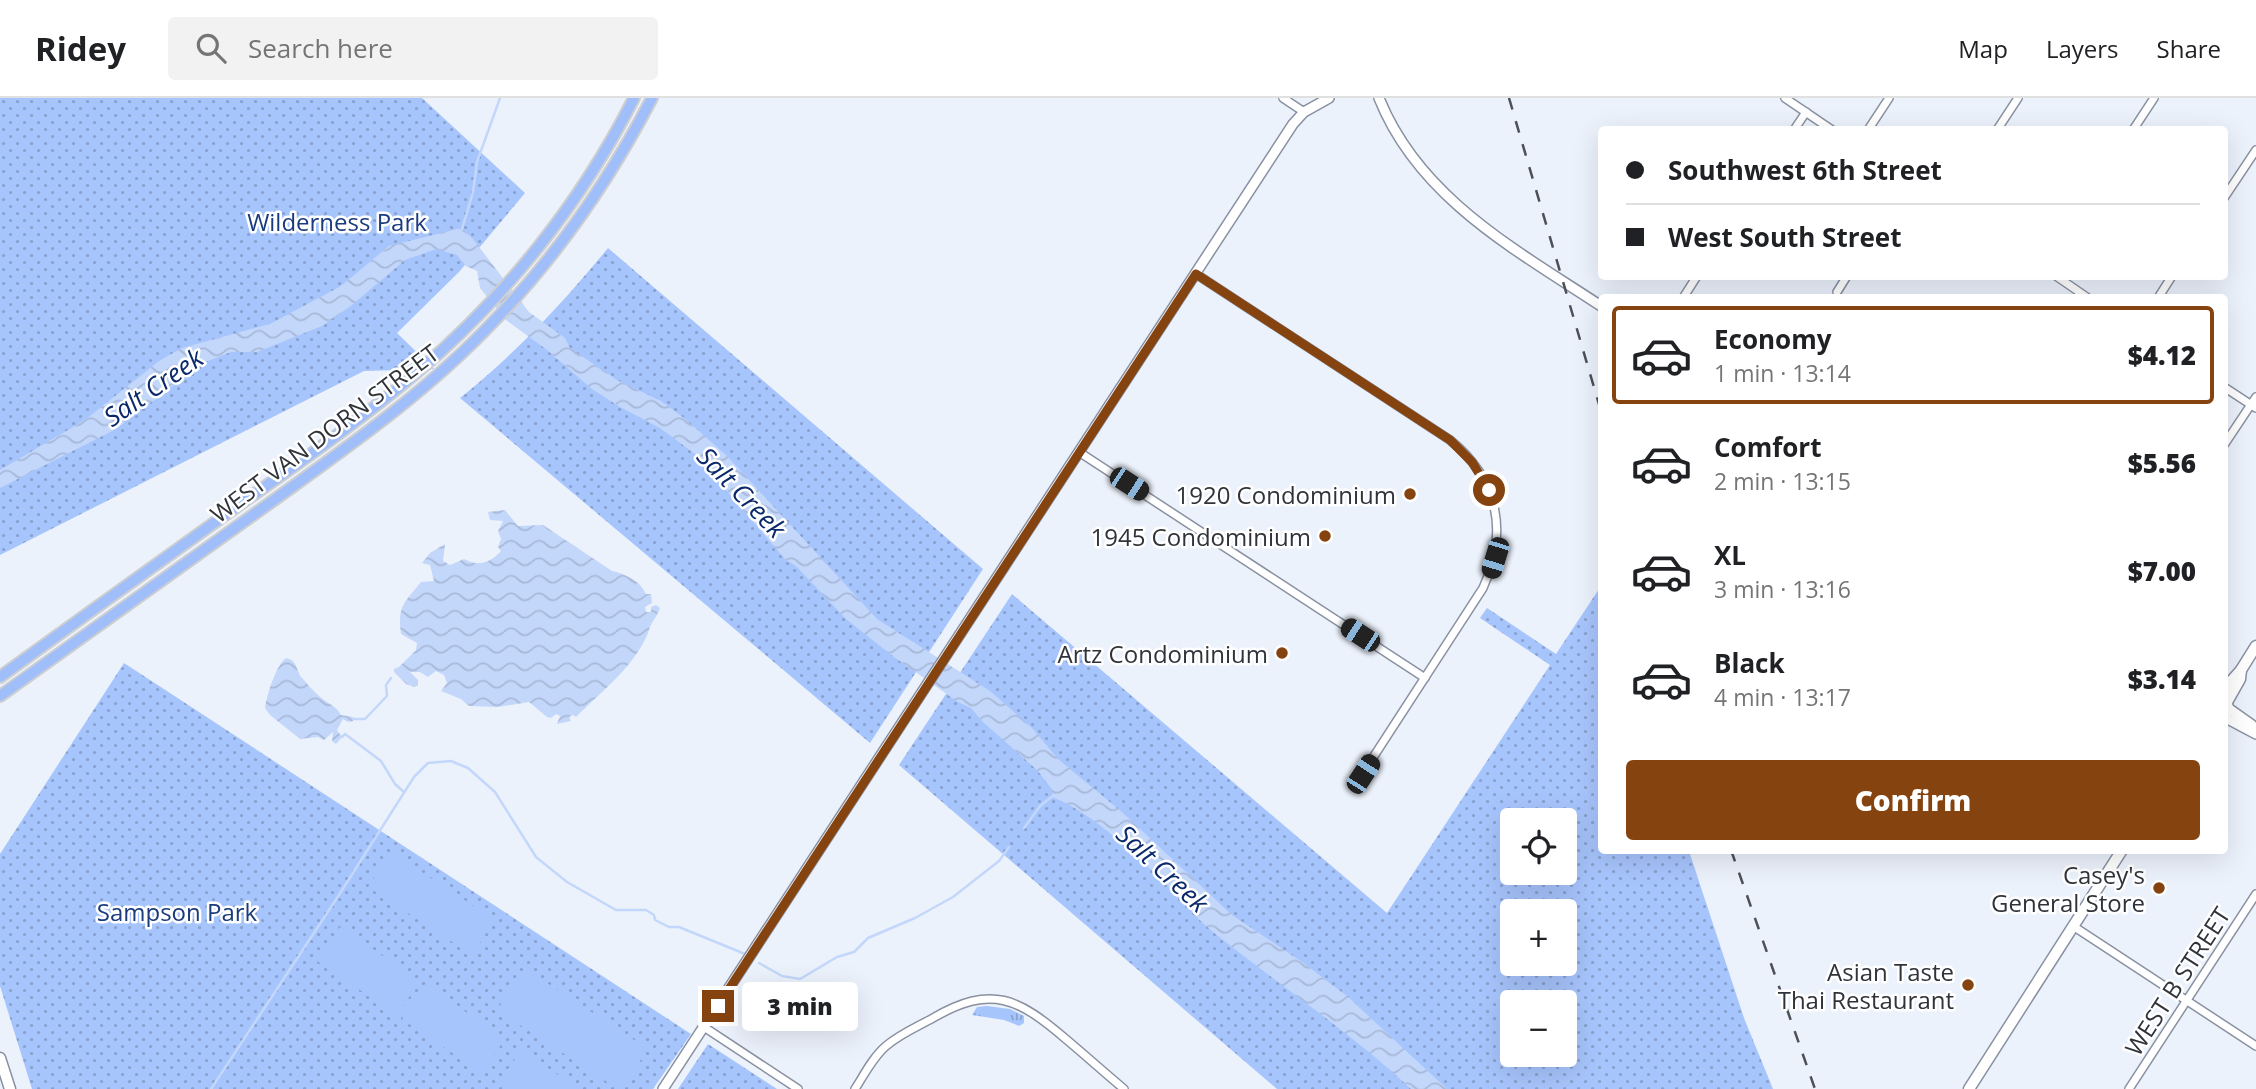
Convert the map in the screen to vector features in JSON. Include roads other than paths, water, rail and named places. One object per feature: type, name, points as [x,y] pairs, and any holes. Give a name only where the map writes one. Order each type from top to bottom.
[{"type":"main road","name":"WEST VAN DORN STREET","points":[[0,677],[377,405],[443,349],[491,301],[544,239],[586,180],[634,98]]},
{"type":"main road","name":"WEST VAN DORN STREET","points":[[0,696],[370,430],[454,360],[494,321],[551,255],[604,181],[652,98]]},
{"type":"main road","points":[[2228,685],[2256,646]]},
{"type":"main road","points":[[2228,704],[2240,680],[2241,670]]},
{"type":"main road","points":[[1969,1089],[2119,854]]},
{"type":"main road","points":[[0,1058],[10,1089]]},
{"type":"street","points":[[1283,98],[1304,112]]},
{"type":"street","points":[[663,1089],[1293,124],[1304,112],[1329,98]]},
{"type":"street","points":[[1379,98],[1409,151],[1452,201],[1489,233],[1598,304]]},
{"type":"street","points":[[1784,98],[1826,126]]},
{"type":"street","points":[[1871,126],[1889,98]]},
{"type":"street","points":[[2000,126],[2018,98]]},
{"type":"street","points":[[2136,126],[2154,98]]},
{"type":"street","points":[[1797,126],[1806,112]]},
{"type":"street","points":[[2228,192],[2256,150]]},
{"type":"street","points":[[1196,274],[1450,440],[1482,475],[1494,506],[1497,541],[1490,574],[1363,774]]},
{"type":"street","points":[[1837,292],[1844,280]]},
{"type":"street","points":[[2062,280],[2082,294]]},
{"type":"street","points":[[2228,390],[2253,406]]},
{"type":"street","points":[[2228,440],[2253,406],[2256,397]]},
{"type":"street","points":[[1079,452],[1425,678]]},
{"type":"street","points":[[2228,709],[2252,725],[2256,733]]},
{"type":"street","name":"WEST B STREET","points":[[2129,1089],[2256,894]]},
{"type":"street","points":[[2073,926],[2256,1046]]},
{"type":"street","points":[[855,1089],[877,1054],[895,1039],[954,1006],[990,999],[1011,1002],[1034,1014],[1124,1089]]},
{"type":"street","points":[[704,1027],[798,1089]]},
{"type":"water","name":"Salt Creek","points":[[461,228],[473,239],[529,312],[565,338],[570,348],[617,380],[661,401],[727,456],[877,619],[990,691],[1033,729],[1058,759],[1123,813],[1232,915],[1347,996],[1447,1089],[1411,1089],[1339,1028],[1213,932],[1116,838],[1084,814],[1054,798],[1051,788],[1037,770],[971,708],[958,702],[894,657],[846,619],[797,567],[785,559],[695,454],[660,428],[592,389],[547,350],[506,320],[480,288],[477,271],[466,266],[457,255],[436,249],[405,260],[352,305],[322,326],[257,352],[231,352],[203,363],[116,429],[0,488],[0,470],[85,420],[159,361],[182,348],[270,324],[341,286],[389,246]]},
{"type":"water","points":[[505,510],[518,526],[543,525],[612,571],[636,582],[646,594],[651,594],[652,603],[645,607],[646,612],[651,612],[651,607],[656,605],[660,608],[645,640],[629,664],[576,717],[569,717],[571,721],[557,724],[560,716],[556,714],[551,718],[547,717],[529,702],[498,707],[469,706],[461,699],[441,691],[447,683],[444,675],[436,671],[428,677],[420,672],[410,672],[418,680],[418,685],[414,687],[406,684],[394,672],[394,669],[416,650],[417,643],[401,634],[401,611],[421,582],[434,581],[430,565],[422,563],[430,553],[445,544],[443,561],[450,565],[464,559],[479,563],[493,558],[501,551],[498,547],[501,539],[498,531],[503,521],[490,520],[488,512]]},
{"type":"water","points":[[286,658],[293,661],[301,676],[319,696],[341,715],[353,717],[353,721],[348,722],[343,719],[337,730],[342,737],[336,744],[332,741],[333,732],[324,740],[318,737],[300,739],[265,708],[275,673]]},
{"type":"waterway","points":[[462,229],[473,192],[477,162],[500,98]]},
{"type":"waterway","points":[[353,719],[365,719],[387,696],[386,685],[391,678]]},
{"type":"waterway","points":[[342,737],[345,734],[381,761],[395,784],[404,792]]},
{"type":"waterway","points":[[211,1089],[414,777],[428,763],[451,761],[468,768],[495,792],[536,857],[567,882],[616,910],[646,910],[654,915],[655,920],[669,927],[679,927],[745,954]]},
{"type":"waterway","points":[[1024,828],[1040,806],[1054,795]]},
{"type":"waterway","points":[[759,963],[782,976],[800,979],[837,957],[854,952],[868,938],[915,918],[953,897],[999,861],[1009,847]]},
{"type":"railway","points":[[1509,98],[1598,401]]},
{"type":"railway","points":[[1732,854],[1815,1089]]},
{"type":"place","name":"1920 Condominium","points":[[1410,494]]},
{"type":"place","name":"1945 Condominium","points":[[1325,536]]},
{"type":"place","name":"Artz Condominium","points":[[1282,653]]},
{"type":"place","name":"Casey's General Store","points":[[2159,888]]},
{"type":"place","name":"Asian Taste Thai Restaurant","points":[[1968,985]]},
{"type":"park label","name":"Wilderness Park","points":[[337,221]]},
{"type":"park label","name":"Sampson Park","points":[[177,911]]}]
